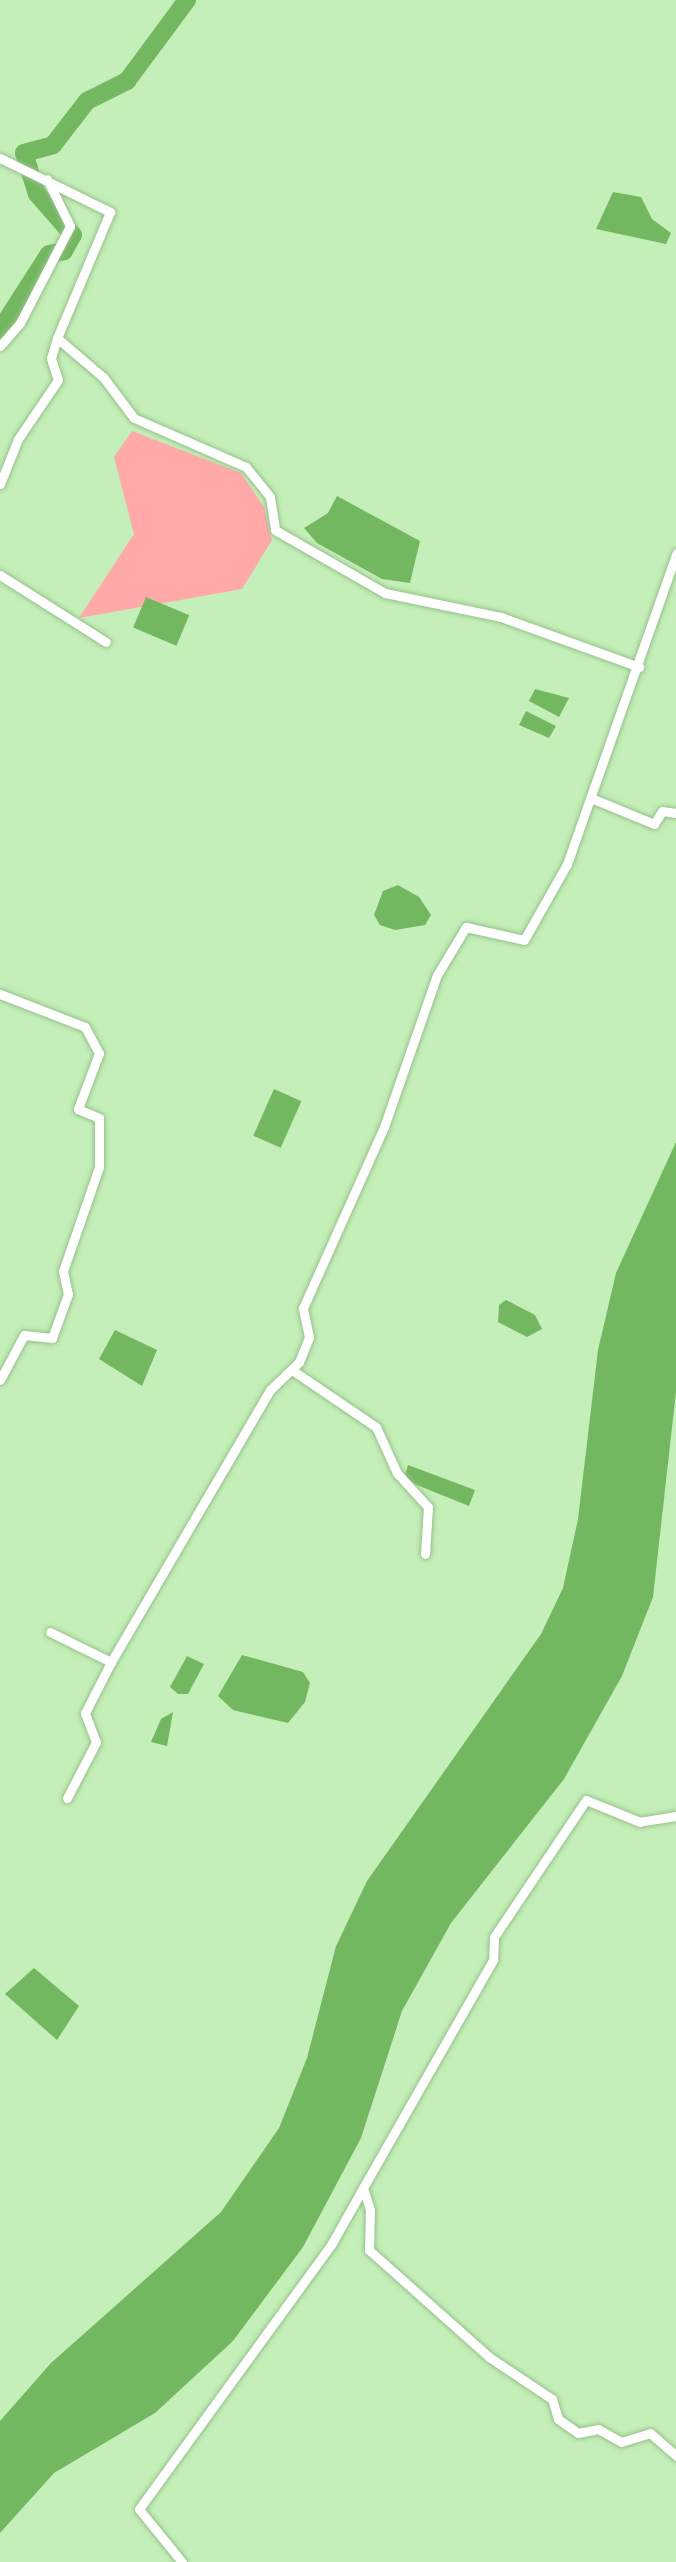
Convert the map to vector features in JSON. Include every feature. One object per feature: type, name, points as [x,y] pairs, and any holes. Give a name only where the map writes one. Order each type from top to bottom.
[{"type":"street","points":[[0,158],[47,179],[110,212],[57,338],[51,358],[58,380],[18,440],[0,484]]},
{"type":"street","points":[[0,346],[20,323],[70,226],[47,179]]},
{"type":"street","points":[[57,338],[103,377],[134,418],[246,467],[270,497],[275,530],[385,593],[501,617],[639,667]]},
{"type":"street","points":[[67,1798],[96,1742],[85,1713],[111,1662],[270,1390],[292,1370],[309,1337],[303,1308],[384,1127],[437,975],[466,927],[518,940],[529,936],[567,864],[673,575],[676,554]]},
{"type":"street","points":[[0,575],[106,642]]},
{"type":"street","points":[[591,798],[654,824],[662,811],[676,813]]},
{"type":"street","points":[[0,994],[85,1027],[99,1053],[78,1109],[99,1118],[99,1167],[63,1271],[68,1294],[52,1338],[24,1335],[0,1380]]},
{"type":"street","points":[[292,1370],[376,1427],[397,1473],[428,1507],[425,1554]]},
{"type":"street","points":[[50,1632],[111,1662]]},
{"type":"street","points":[[183,2562],[139,2509],[332,2243],[493,1960],[494,1937],[586,1800],[640,1822],[676,1816]]},
{"type":"street","points":[[363,2188],[370,2210],[369,2250],[489,2357],[552,2399],[558,2419],[578,2433],[598,2429],[621,2442],[650,2433],[676,2456]]},
{"type":"shaded area","points":[[613,192],[641,197],[652,219],[671,233],[666,244],[596,229]]},
{"type":"shaded area","points":[[132,431],[241,473],[264,507],[272,540],[242,589],[79,618],[134,534],[114,457]]},
{"type":"shaded area","points":[[337,496],[420,541],[410,583],[382,579],[317,543],[304,528],[328,513]]},
{"type":"shaded area","points":[[146,597],[189,615],[176,646],[133,627]]},
{"type":"shaded area","points":[[535,689],[569,698],[559,717],[529,701]]},
{"type":"shaded area","points":[[526,711],[556,726],[549,738],[519,725]]},
{"type":"shaded area","points":[[398,885],[419,897],[431,915],[425,925],[395,930],[380,925],[374,915],[383,891]]},
{"type":"shaded area","points":[[274,1089],[301,1101],[281,1148],[253,1136]]},
{"type":"shaded area","points":[[676,1142],[676,1392],[653,1597],[622,1676],[564,1779],[451,1923],[402,2011],[361,2138],[303,2247],[233,2341],[155,2413],[54,2473],[0,2533],[0,2421],[51,2363],[221,2212],[279,2128],[307,2058],[336,1946],[367,1881],[541,1634],[563,1588],[578,1519],[598,1350],[616,1273]]},
{"type":"shaded area","points":[[506,1300],[535,1315],[542,1329],[527,1337],[498,1322],[499,1305]]},
{"type":"shaded area","points":[[115,1330],[157,1350],[142,1386],[99,1359]]},
{"type":"shaded area","points":[[408,1465],[475,1490],[469,1506],[412,1483],[405,1475]]},
{"type":"shaded area","points":[[242,1655],[303,1672],[310,1683],[305,1702],[288,1723],[233,1710],[218,1696]]},
{"type":"shaded area","points":[[187,1656],[204,1664],[188,1694],[178,1694],[170,1687]]},
{"type":"shaded area","points":[[173,1712],[167,1746],[151,1742],[161,1719]]},
{"type":"shaded area","points":[[34,1968],[79,2006],[57,2040],[5,1994]]},
{"type":"waterway","points":[[0,330],[49,254],[64,251],[73,235],[37,194],[24,153],[53,145],[87,101],[127,81],[187,0]]}]
